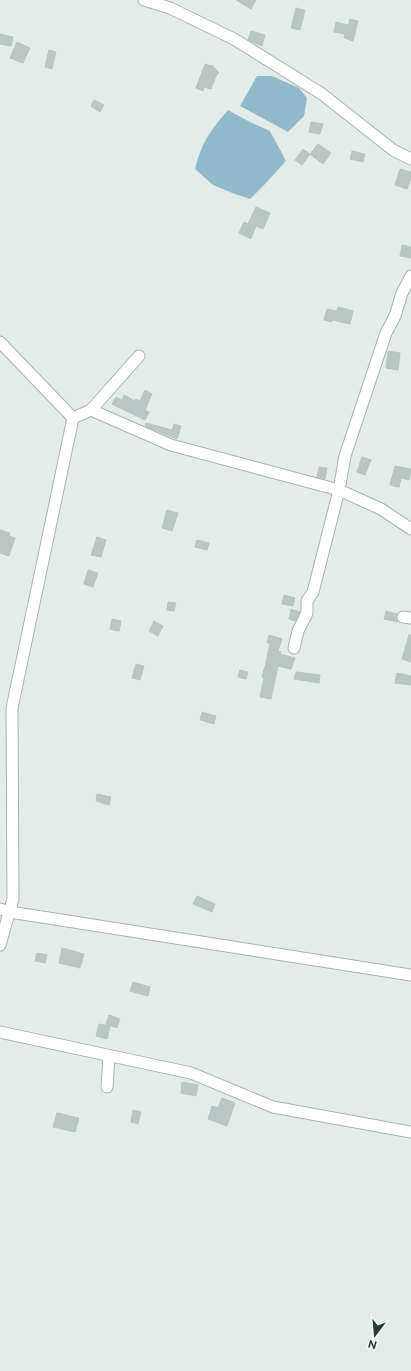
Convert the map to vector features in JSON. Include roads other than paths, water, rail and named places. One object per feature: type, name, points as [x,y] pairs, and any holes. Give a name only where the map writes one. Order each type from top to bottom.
[{"type":"street","points":[[144,0],[170,8],[234,38],[322,94],[393,150],[411,159]]},
{"type":"street","points":[[294,648],[298,631],[308,613],[307,602],[314,592],[345,456],[386,333],[395,316],[402,293],[411,276]]},
{"type":"street","points":[[0,342],[73,418]]},
{"type":"street","points":[[73,418],[91,410],[139,356]]},
{"type":"street","points":[[91,410],[171,445],[338,490],[381,509],[411,530]]},
{"type":"street","points":[[0,945],[5,910],[13,899],[12,708],[73,418]]},
{"type":"street","points":[[5,910],[411,974]]},
{"type":"street","points":[[0,1032],[191,1073],[273,1107],[411,1132]]},
{"type":"street","points":[[107,1087],[109,1056]]},
{"type":"water","points":[[257,76],[272,76],[299,88],[307,98],[304,116],[288,132],[240,106]]},
{"type":"water","points":[[228,110],[270,131],[286,161],[250,199],[213,185],[195,169],[207,137]]}]
